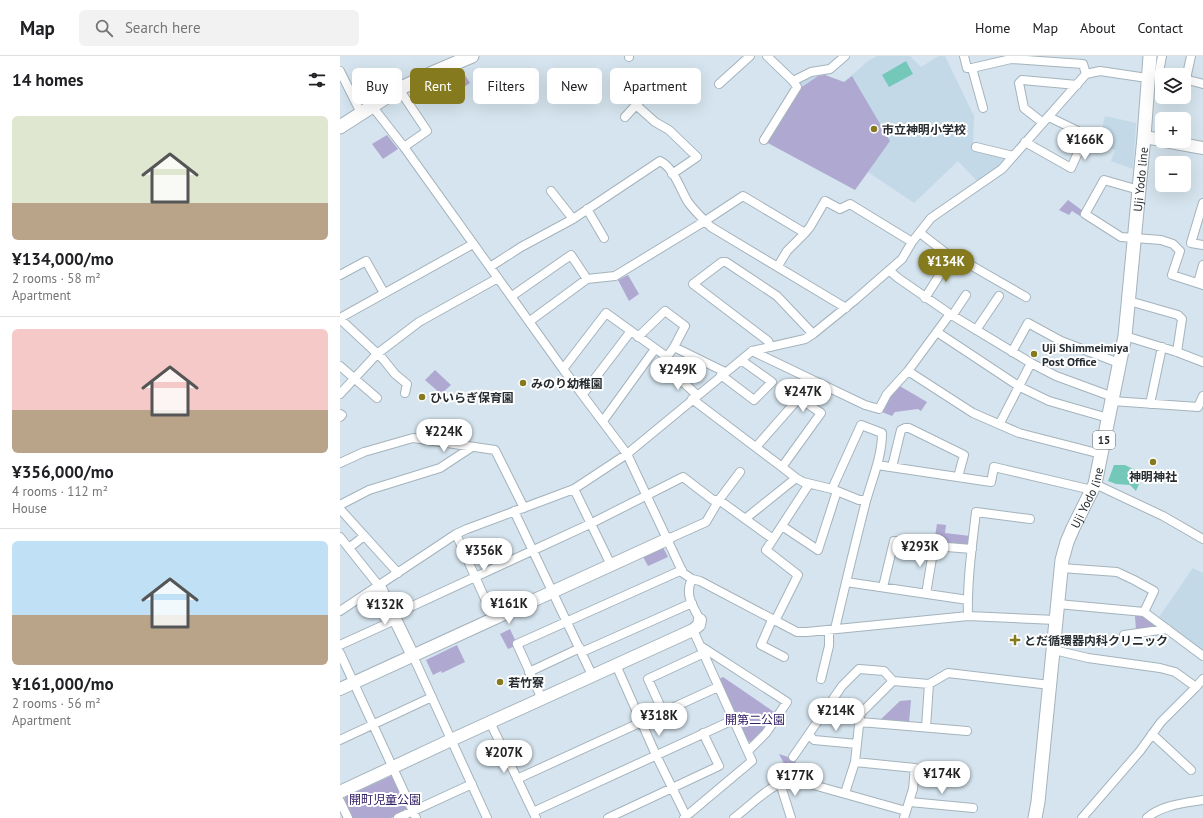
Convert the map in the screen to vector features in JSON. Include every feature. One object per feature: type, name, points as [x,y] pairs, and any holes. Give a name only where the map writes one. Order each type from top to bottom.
[{"type":"main road","points":[[402,88],[430,74],[450,60],[472,56]]},
{"type":"main road","name":"Uji Yodo line","points":[[1035,818],[1054,650],[1061,568],[1067,542],[1093,487],[1125,336],[1151,68]]},
{"type":"main road","points":[[340,127],[376,104]]},
{"type":"street","points":[[720,84],[750,56]]},
{"type":"street","points":[[764,140],[797,87],[793,81],[767,56]]},
{"type":"street","points":[[793,81],[811,72],[830,69],[845,56]]},
{"type":"street","points":[[964,56],[967,68],[1011,58],[1064,60],[1083,64],[1086,74]]},
{"type":"street","points":[[340,611],[467,528],[574,489],[627,454],[752,351],[805,339],[813,334],[890,271],[902,259],[912,242],[931,218],[1002,169],[1086,74],[1100,71],[1151,68],[1162,56]]},
{"type":"street","points":[[1188,68],[1191,56]]},
{"type":"street","points":[[972,68],[983,108]]},
{"type":"street","points":[[341,74],[367,110],[404,147],[563,369],[627,454],[686,576],[700,581],[797,632],[968,616],[1056,620]]},
{"type":"street","points":[[1043,123],[1024,108],[1019,83],[1022,80],[1077,85]]},
{"type":"street","points":[[1191,81],[1203,84]]},
{"type":"street","points":[[402,94],[427,131],[404,147]]},
{"type":"street","points":[[625,117],[636,105],[654,122],[669,130],[698,157],[672,174]]},
{"type":"street","points":[[1025,142],[1071,168],[1086,135],[1049,117]]},
{"type":"street","points":[[1144,137],[1155,139]]},
{"type":"street","points":[[1191,146],[1203,148]]},
{"type":"street","points":[[976,148],[1013,156]]},
{"type":"street","points":[[490,267],[521,247],[573,219],[660,162],[665,164],[688,202],[711,227],[846,308]]},
{"type":"street","points":[[1139,190],[1104,180],[1085,214],[1121,236],[1161,240],[1173,244],[1180,251],[1172,275],[1200,284],[1203,265]]},
{"type":"street","points":[[551,191],[573,219]]},
{"type":"street","points":[[530,321],[588,279],[615,276],[743,196],[805,232]]},
{"type":"street","points":[[778,266],[787,251],[810,227],[825,201],[840,209],[850,204],[912,242]]},
{"type":"street","points":[[1203,203],[1190,243],[1203,245]]},
{"type":"street","points":[[587,209],[604,238]]},
{"type":"street","points":[[920,233],[951,257],[960,259],[1026,298]]},
{"type":"street","points":[[405,393],[407,384],[395,374],[340,318],[473,244]]},
{"type":"street","points":[[512,296],[571,256],[588,279]]},
{"type":"street","points":[[925,298],[951,257]]},
{"type":"street","points":[[340,275],[366,261],[384,293]]},
{"type":"street","points":[[771,347],[768,341],[694,284],[722,262],[726,262],[777,296],[813,334]]},
{"type":"street","points":[[890,271],[925,298],[951,315],[1031,363],[1056,376],[1112,399],[1150,404],[1198,407],[1203,396]]},
{"type":"street","points":[[340,394],[377,354],[419,322],[498,278]]},
{"type":"street","points":[[752,351],[865,405],[879,409],[887,394],[908,371],[966,295]]},
{"type":"street","points":[[976,330],[999,296]]},
{"type":"street","points":[[1128,301],[1178,314],[1182,319],[1177,352]]},
{"type":"street","points":[[563,369],[606,313],[631,332],[638,337],[655,349],[667,357],[685,326],[665,311],[638,337]]},
{"type":"street","points":[[1012,352],[1028,323],[1062,341],[1119,363]]},
{"type":"street","points":[[583,394],[631,332]]},
{"type":"street","points":[[937,332],[1020,386],[1049,401],[1108,418]]},
{"type":"street","points":[[1125,336],[1162,347],[1203,362]]},
{"type":"street","points":[[674,347],[723,374],[754,400],[772,382],[741,360]]},
{"type":"street","points":[[1150,404],[1162,347]]},
{"type":"street","points":[[603,421],[655,349]]},
{"type":"street","points":[[1000,423],[1031,363]]},
{"type":"street","points":[[340,366],[377,398]]},
{"type":"street","points":[[908,371],[973,413],[1019,432],[1101,454]]},
{"type":"street","points":[[672,372],[695,397],[796,478],[809,484],[834,490],[859,500],[866,500]]},
{"type":"street","points":[[756,447],[798,398],[821,413],[782,467]]},
{"type":"street","points":[[782,526],[818,550],[834,490],[860,424],[882,433],[882,443],[877,464],[832,629],[821,679]]},
{"type":"street","points":[[892,467],[901,430],[909,428],[964,455],[958,477]]},
{"type":"street","points":[[340,463],[364,452],[413,438],[495,450],[524,508]]},
{"type":"street","points":[[398,573],[340,509],[369,490],[440,468],[472,447]]},
{"type":"street","points":[[877,464],[991,482],[994,467],[1093,487],[1163,516],[1203,539]]},
{"type":"street","points":[[340,689],[706,522],[719,500],[740,472]]},
{"type":"street","points":[[340,645],[475,577],[590,524],[683,477],[713,500],[719,500],[773,539]]},
{"type":"street","points":[[745,519],[796,478]]},
{"type":"street","points":[[784,657],[760,645],[798,575],[766,550],[809,484]]},
{"type":"street","points":[[574,489],[611,565]]},
{"type":"street","points":[[514,511],[592,675]]},
{"type":"street","points":[[968,616],[968,600],[976,512],[1030,519]]},
{"type":"street","points":[[456,534],[494,619]]},
{"type":"street","points":[[349,548],[364,536]]},
{"type":"street","points":[[340,537],[379,586],[413,656],[487,818]]},
{"type":"street","points":[[883,587],[894,541],[972,549]]},
{"type":"street","points":[[926,594],[934,546]]},
{"type":"street","points":[[1061,568],[1117,572],[1134,580],[1154,591],[1144,612]]},
{"type":"street","points":[[542,699],[517,644],[682,570]]},
{"type":"street","points":[[616,665],[685,817],[752,760],[702,650],[692,603],[688,593],[688,586],[692,578]]},
{"type":"street","points":[[846,582],[968,600]]},
{"type":"street","points":[[529,672],[692,603]]},
{"type":"street","points":[[1058,604],[1144,612],[1203,656]]},
{"type":"street","points":[[340,792],[616,665],[696,625]]},
{"type":"street","points":[[1124,635],[1167,629]]},
{"type":"street","points":[[662,712],[648,679],[702,650]]},
{"type":"street","points":[[702,650],[787,702],[766,733],[748,751]]},
{"type":"street","points":[[1054,650],[1088,658],[1160,668],[1175,672],[1196,687]]},
{"type":"street","points":[[340,653],[415,814]]},
{"type":"street","points":[[793,757],[842,686],[859,669],[884,671],[893,682]]},
{"type":"street","points":[[845,793],[855,762],[860,716],[862,712],[893,682],[929,684],[948,673],[1050,685]]},
{"type":"street","points":[[1082,818],[1140,751],[1161,722],[1203,679]]},
{"type":"street","points":[[926,727],[929,684]]},
{"type":"street","points":[[517,779],[718,687]]},
{"type":"street","points":[[340,740],[432,697]]},
{"type":"street","points":[[490,722],[534,815],[656,755],[733,720]]},
{"type":"street","points":[[860,722],[967,731]]},
{"type":"street","points":[[608,818],[719,766],[703,733]]},
{"type":"street","points":[[1152,734],[1191,770]]},
{"type":"street","points":[[809,735],[814,740],[857,744]]},
{"type":"street","points":[[734,818],[771,789],[785,780],[792,779],[845,793],[905,814],[910,802],[915,768],[855,762]]},
{"type":"street","points":[[780,783],[791,818]]},
{"type":"street","points":[[398,818],[415,814],[472,784]]},
{"type":"street","points":[[1147,818],[1157,811],[1180,804],[1203,800]]},
{"type":"street","points":[[340,801],[348,818]]},
{"type":"street","points":[[910,802],[973,808]]},
{"type":"shaded area","name":"市立神明小学校","points":[[877,56],[910,56],[921,67],[939,56],[945,56],[974,116],[973,149],[975,151],[1009,158],[978,182],[958,161],[914,203],[868,172],[855,190],[797,84],[806,78],[825,75],[844,82],[868,61]]},
{"type":"shaded area","points":[[906,61],[913,74],[889,87],[882,75]]},
{"type":"shaded area","points":[[1105,116],[1136,123],[1133,169],[1111,161],[1115,150],[1098,144]]},
{"type":"shaded area","points":[[1114,465],[1125,465],[1135,470],[1140,482],[1136,491],[1130,485],[1116,484],[1108,481]]},
{"type":"shaded area","points":[[1193,568],[1203,573],[1203,651],[1159,617]]},
{"type":"green space","points":[[465,75],[470,83],[465,86]]},
{"type":"green space","points":[[825,75],[844,82],[852,76],[890,141],[855,190],[766,142],[799,89],[818,76]]},
{"type":"green space","points":[[387,135],[398,149],[383,159],[372,144]]},
{"type":"green space","points":[[1068,200],[1083,211],[1080,216],[1072,211],[1069,215],[1059,210]]},
{"type":"green space","points":[[628,275],[639,294],[629,301],[618,280]]},
{"type":"green space","points":[[435,370],[451,385],[441,394],[425,380]]},
{"type":"green space","points":[[898,385],[927,402],[921,411],[918,409],[895,412],[892,416],[882,412],[890,394]]},
{"type":"green space","points":[[937,524],[946,525],[945,533],[970,536],[969,542],[965,545],[934,542]]},
{"type":"green space","points":[[663,547],[668,557],[648,566],[642,555]]},
{"type":"green space","points":[[1144,615],[1159,626],[1136,631],[1135,616]]},
{"type":"green space","points":[[510,629],[516,642],[515,646],[508,649],[500,634]]},
{"type":"green space","points":[[457,645],[465,662],[442,673],[441,671],[433,675],[426,660]]},
{"type":"green space","name":"開第二公園","points":[[723,677],[777,714],[765,732],[752,742],[748,741],[719,679]]},
{"type":"green space","points":[[911,700],[909,723],[879,721],[900,701]]},
{"type":"green space","points":[[779,754],[796,758],[794,776],[788,776],[789,773]]},
{"type":"green space","name":"開町児童公園","points":[[393,775],[410,809],[391,818],[352,818],[344,800],[345,797]]},
{"type":"place","name":"市立神明小学校","points":[[874,129]]},
{"type":"place","name":"Uji Shimmeimiya Post Office","points":[[1034,354]]},
{"type":"place","name":"みのり幼稚園","points":[[523,383]]},
{"type":"place","name":"ひいらぎ保育園","points":[[422,397]]},
{"type":"place","name":"神明神社","points":[[1153,462]]},
{"type":"place","name":"とだ循環器内科クリニック","points":[[1015,640]]},
{"type":"place","name":"若竹寮","points":[[500,682]]}]
